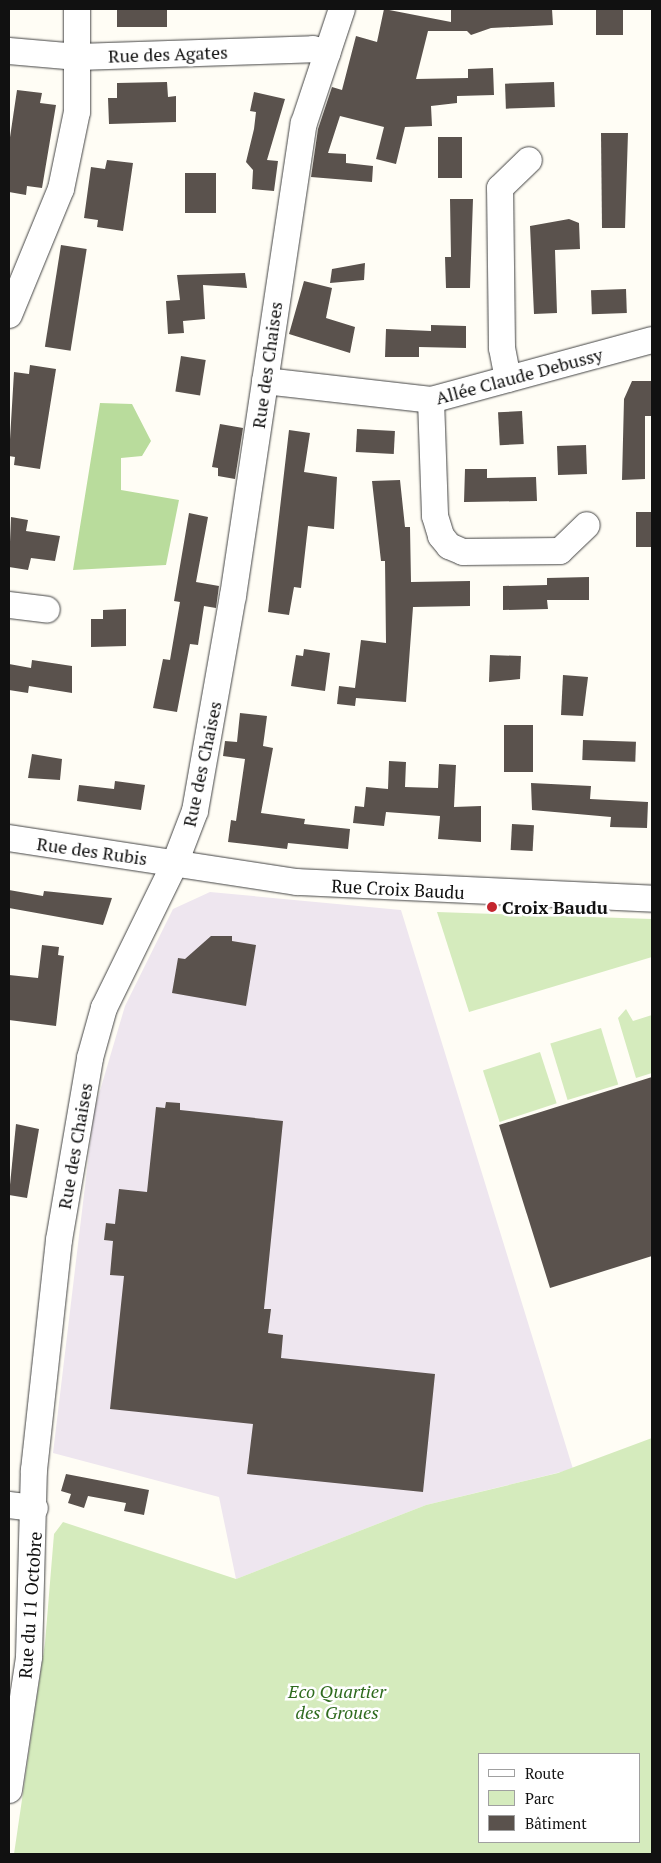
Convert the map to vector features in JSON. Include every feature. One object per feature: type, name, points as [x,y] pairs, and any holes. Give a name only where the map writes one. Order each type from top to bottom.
[{"type":"street","points":[[11,300],[61,190],[77,112],[77,9]]},
{"type":"street","name":"Rue des Chaises","points":[[35,1508],[34,1470],[59,1240],[90,1058],[104,1008],[175,863],[193,818],[204,772],[304,123],[342,9]]},
{"type":"street","name":"Rue des Agates","points":[[9,51],[78,58],[313,49],[327,53]]},
{"type":"street","points":[[508,379],[502,348],[500,188],[529,160]]},
{"type":"street","name":"Allée Claude Debussy","points":[[265,381],[432,400],[652,340]]},
{"type":"street","points":[[432,400],[435,516],[449,546],[463,552],[560,551],[587,524]]},
{"type":"street","points":[[9,605],[47,610]]},
{"type":"street","name":"Rue des Rubis","points":[[9,838],[175,863]]},
{"type":"street","name":"Rue Croix Baudu","points":[[175,863],[298,882],[410,891],[652,899]]},
{"type":"street","points":[[9,1504],[35,1508]]},
{"type":"street","name":"Rue du 11 Octobre","points":[[9,1790],[17,1684],[35,1508]]},
{"type":"shaded area","points":[[210,892],[401,910],[573,1469],[426,1505],[236,1579],[219,1497],[53,1453],[94,1111],[125,1006],[173,909]]},
{"type":"green space","points":[[100,403],[132,404],[151,441],[142,456],[121,458],[121,490],[179,500],[166,565],[73,570]]},
{"type":"green space","points":[[437,912],[652,919],[652,957],[469,1012]]},
{"type":"green space","points":[[626,1009],[633,1021],[652,1015],[652,1073],[636,1078],[618,1018]]},
{"type":"green space","points":[[601,1028],[618,1084],[568,1100],[550,1043]]},
{"type":"green space","points":[[540,1052],[557,1103],[500,1122],[483,1071]]},
{"type":"green space","name":"Eco Quartier des Groues","points":[[652,1438],[652,1854],[14,1854],[45,1643],[54,1534],[63,1522],[236,1579],[426,1505],[558,1473]]},
{"type":"building","points":[[117,9],[167,9],[167,27],[117,27]]},
{"type":"building","points":[[384,9],[451,22],[451,9],[552,9],[553,25],[491,28],[471,35],[467,31],[428,31],[416,79],[468,78],[468,69],[493,68],[494,95],[457,96],[457,103],[431,106],[432,126],[405,127],[396,164],[376,159],[384,127],[340,116],[328,153],[346,154],[346,163],[373,166],[372,182],[311,177],[318,129],[332,87],[342,90],[356,36],[377,42]]},
{"type":"building","points":[[596,9],[623,9],[623,35],[596,35]]},
{"type":"building","points":[[167,82],[168,97],[176,96],[176,122],[109,124],[108,98],[117,98],[117,83]]},
{"type":"building","points":[[554,82],[555,107],[506,109],[505,84]]},
{"type":"building","points":[[17,90],[42,93],[40,103],[56,105],[42,188],[27,186],[26,195],[9,192],[9,144]]},
{"type":"building","points":[[254,92],[285,99],[267,160],[278,161],[274,191],[252,189],[253,170],[246,162],[256,112],[250,111]]},
{"type":"building","points":[[601,133],[628,133],[625,228],[602,228]]},
{"type":"building","points":[[438,137],[462,137],[462,178],[438,178]]},
{"type":"building","points":[[107,160],[133,163],[123,231],[97,227],[98,220],[84,218],[91,167],[105,169]]},
{"type":"building","points":[[185,173],[216,173],[216,213],[185,213]]},
{"type":"building","points":[[450,199],[473,199],[470,288],[446,288],[445,257],[451,257]]},
{"type":"building","points":[[569,219],[579,223],[580,249],[555,250],[557,313],[534,314],[530,226]]},
{"type":"building","points":[[61,245],[87,249],[71,351],[45,347]]},
{"type":"building","points":[[365,263],[364,280],[330,283],[332,269]]},
{"type":"building","points":[[245,273],[247,288],[203,285],[205,319],[183,321],[184,333],[168,334],[166,301],[180,300],[177,275]]},
{"type":"building","points":[[304,281],[332,288],[326,318],[355,327],[350,353],[289,334]]},
{"type":"building","points":[[626,289],[627,313],[592,314],[591,290]]},
{"type":"building","points":[[431,325],[466,326],[466,348],[419,347],[419,357],[385,357],[386,329],[431,331]]},
{"type":"building","points":[[181,356],[206,360],[200,395],[175,392]]},
{"type":"building","points":[[30,365],[56,369],[40,469],[14,465],[15,457],[9,456],[14,372],[29,374]]},
{"type":"building","points":[[632,381],[652,381],[652,416],[645,416],[645,479],[622,480],[624,399]]},
{"type":"building","points":[[522,411],[524,444],[500,445],[498,412]]},
{"type":"building","points":[[220,424],[243,428],[235,479],[218,476],[218,468],[212,467]]},
{"type":"building","points":[[357,429],[395,431],[394,454],[356,452]]},
{"type":"building","points":[[289,430],[310,433],[304,472],[337,477],[334,529],[308,526],[301,588],[294,587],[289,615],[268,612]]},
{"type":"building","points":[[586,445],[587,474],[558,475],[557,446]]},
{"type":"building","points":[[465,469],[487,469],[487,478],[536,477],[537,501],[464,502]]},
{"type":"building","points":[[400,480],[405,527],[410,527],[411,582],[470,581],[470,606],[413,607],[406,702],[356,698],[355,706],[337,704],[339,686],[355,688],[361,640],[386,643],[385,561],[381,561],[372,481]]},
{"type":"building","points":[[636,512],[652,512],[652,547],[636,547]]},
{"type":"building","points":[[189,513],[208,517],[196,582],[219,586],[216,608],[204,606],[198,645],[190,644],[177,712],[153,708],[163,659],[170,660],[180,602],[174,601]]},
{"type":"building","points":[[11,517],[28,520],[26,531],[60,536],[55,561],[31,558],[28,570],[9,567]]},
{"type":"building","points":[[589,577],[589,600],[547,600],[548,609],[503,610],[503,586],[547,585],[547,578]]},
{"type":"building","points":[[126,609],[126,646],[91,647],[91,619],[103,619],[103,610]]},
{"type":"building","points":[[304,649],[330,653],[325,691],[291,686],[296,655],[303,656]]},
{"type":"building","points":[[490,655],[521,656],[520,679],[489,682]]},
{"type":"building","points":[[32,660],[72,666],[72,693],[29,686],[28,693],[9,690],[9,664],[31,668]]},
{"type":"building","points":[[563,675],[588,677],[583,716],[561,715]]},
{"type":"building","points":[[240,713],[267,716],[263,746],[273,748],[261,813],[305,819],[304,824],[350,829],[348,849],[288,843],[287,849],[228,842],[231,820],[236,821],[245,759],[223,756],[225,741],[237,742]]},
{"type":"building","points":[[504,725],[533,725],[533,772],[504,772]]},
{"type":"building","points":[[583,740],[636,742],[635,762],[582,760]]},
{"type":"building","points":[[32,754],[62,759],[60,780],[28,778]]},
{"type":"building","points":[[389,761],[406,762],[405,787],[438,788],[439,764],[456,765],[454,807],[481,806],[481,842],[438,839],[440,816],[386,812],[384,826],[353,823],[355,806],[364,807],[366,787],[388,789]]},
{"type":"building","points":[[115,781],[145,785],[141,810],[77,801],[79,785],[114,789]]},
{"type":"building","points":[[531,783],[591,786],[590,799],[648,802],[647,828],[610,827],[611,817],[532,810]]},
{"type":"building","points":[[512,824],[534,825],[533,851],[511,850]]},
{"type":"building","points":[[9,890],[43,896],[44,891],[112,898],[103,925],[9,908]]},
{"type":"building","points":[[211,936],[232,936],[232,941],[256,945],[246,1006],[172,993],[178,958],[185,959]]},
{"type":"building","points":[[42,945],[59,947],[58,955],[64,956],[56,1026],[9,1020],[9,975],[38,978]]},
{"type":"building","points":[[652,1077],[652,1256],[550,1288],[499,1125]]},
{"type":"building","points":[[166,1102],[180,1103],[180,1110],[283,1121],[264,1309],[271,1309],[268,1333],[283,1335],[281,1358],[435,1374],[423,1492],[247,1474],[253,1424],[110,1409],[124,1276],[110,1275],[113,1241],[104,1240],[106,1223],[115,1224],[119,1189],[147,1192],[156,1107],[165,1108]]},
{"type":"building","points":[[16,1124],[39,1129],[27,1198],[9,1195]]},
{"type":"building","points":[[66,1474],[149,1490],[144,1515],[124,1511],[126,1503],[88,1496],[84,1508],[68,1503],[71,1494],[61,1491]]},
{"type":"place","name":"Croix Baudu","points":[[492,907]]}]
